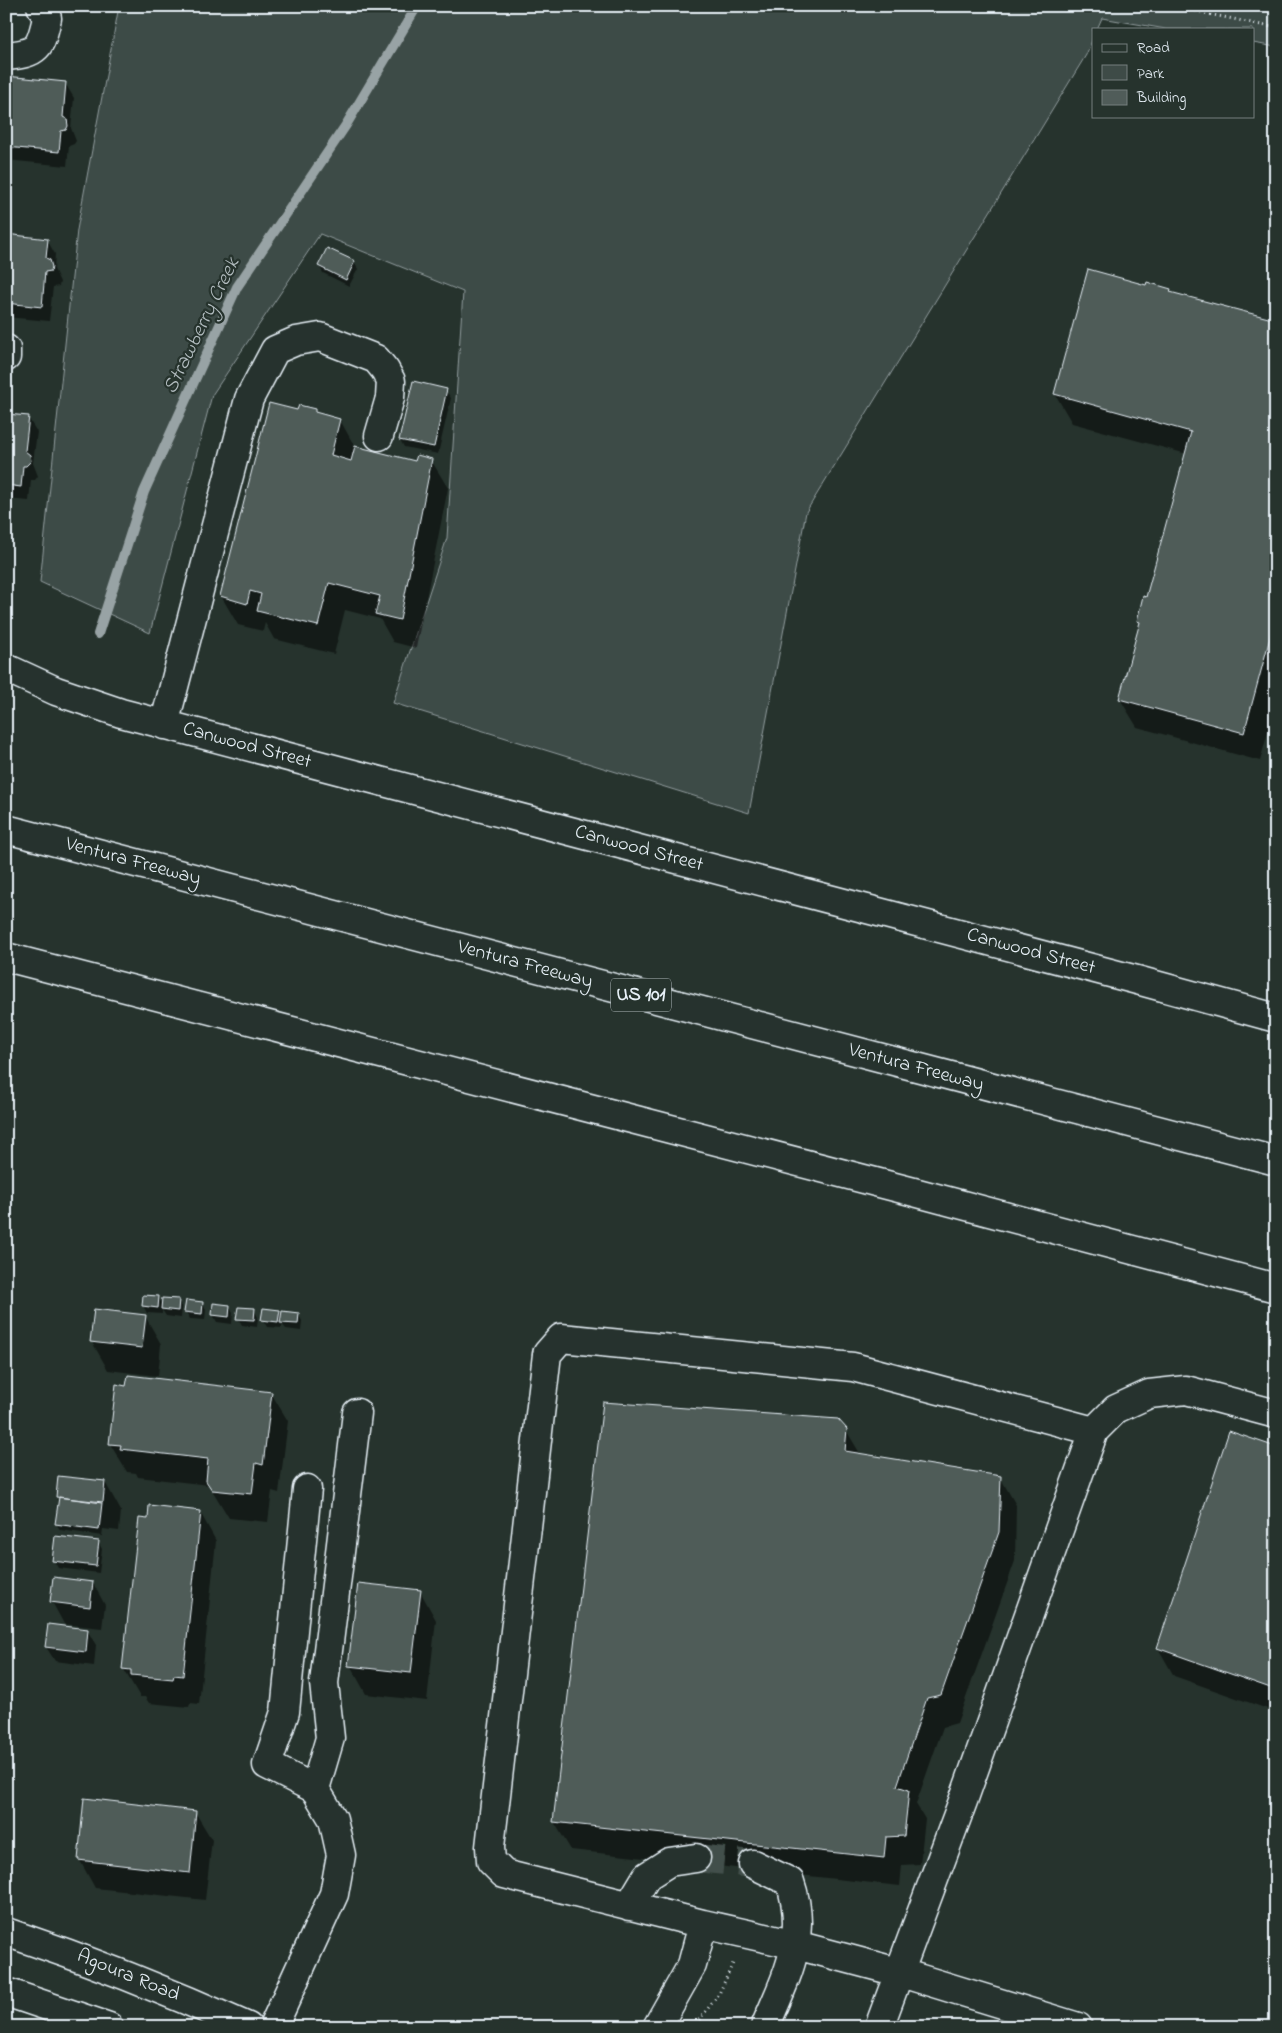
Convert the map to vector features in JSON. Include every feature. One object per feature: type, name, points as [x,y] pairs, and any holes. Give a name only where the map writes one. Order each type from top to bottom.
[{"type":"main road","points":[[6,56],[28,54],[41,43],[47,18],[41,6]]},
{"type":"main road","points":[[164,725],[249,399],[275,350],[296,341],[320,337],[376,359],[391,381],[390,398],[379,436]]},
{"type":"main road","points":[[6,349],[6,357]]},
{"type":"main road","name":"Canwood Street","points":[[6,668],[56,691],[164,725],[1276,1018]]},
{"type":"main road","name":"Ventura Freeway","points":[[6,829],[1276,1160]]},
{"type":"main road","points":[[6,957],[904,1189],[1276,1288]]},
{"type":"main road","points":[[1078,2027],[898,1972],[796,1945],[703,1924],[504,1874],[491,1861],[490,1847],[547,1354],[561,1338],[853,1367],[1094,1431]]},
{"type":"main road","points":[[879,2027],[963,1801],[1094,1431],[1116,1409],[1149,1394],[1186,1390],[1276,1414]]},
{"type":"main road","points":[[315,1789],[330,1738],[324,1683],[357,1412]]},
{"type":"main road","points":[[273,2027],[334,1894],[341,1856],[333,1819],[315,1789],[267,1765],[285,1712],[307,1489]]},
{"type":"main road","points":[[629,1906],[648,1876],[669,1862],[696,1858]]},
{"type":"main road","points":[[753,1864],[790,1882],[796,1900],[796,1945],[788,1971],[765,2027]]},
{"type":"main road","points":[[657,2027],[692,1965],[703,1924]]},
{"type":"main road","name":"Agoura Road","points":[[6,1932],[85,1958],[248,2027]]},
{"type":"main road","points":[[6,1992],[109,2027]]},
{"type":"path","points":[[1171,6],[1276,28]]},
{"type":"path","points":[[694,2027],[719,1994],[736,1959]]},
{"type":"green space","points":[[119,6],[1276,6],[1276,47],[1254,43],[1254,28],[1160,28],[1102,18],[1097,28],[1092,28],[1092,40],[1086,55],[806,512],[749,813],[393,703],[447,538],[463,292],[320,234],[212,395],[150,633],[40,582],[77,230]]},
{"type":"building","points":[[6,76],[66,82],[63,117],[67,119],[68,126],[66,130],[61,131],[59,152],[6,147]]},
{"type":"building","points":[[6,234],[48,239],[46,258],[50,260],[52,267],[51,271],[45,272],[42,307],[6,303]]},
{"type":"building","points":[[327,248],[355,261],[346,280],[318,266]]},
{"type":"building","points":[[1088,269],[1146,285],[1147,282],[1171,289],[1170,292],[1276,320],[1276,616],[1244,733],[1119,699],[1140,622],[1137,621],[1143,596],[1146,597],[1191,432],[1054,394]]},
{"type":"building","points":[[413,381],[447,389],[434,447],[399,440]]},
{"type":"building","points":[[269,403],[297,410],[299,405],[340,419],[331,455],[351,461],[355,446],[415,461],[417,455],[432,459],[400,620],[375,614],[380,596],[329,583],[318,626],[257,611],[261,594],[250,591],[247,604],[220,596]]},
{"type":"building","points":[[6,414],[29,416],[25,451],[30,455],[31,461],[26,466],[23,466],[21,487],[6,485]]},
{"type":"building","points":[[143,1295],[159,1296],[158,1308],[142,1306]]},
{"type":"building","points":[[162,1298],[179,1299],[178,1311],[161,1309]]},
{"type":"building","points":[[186,1300],[203,1302],[202,1314],[184,1312]]},
{"type":"building","points":[[213,1303],[230,1305],[229,1317],[212,1315]]},
{"type":"building","points":[[238,1307],[255,1308],[254,1320],[236,1319]]},
{"type":"building","points":[[263,1308],[280,1310],[278,1322],[261,1320]]},
{"type":"building","points":[[94,1309],[146,1315],[142,1348],[90,1342]]},
{"type":"building","points":[[282,1311],[299,1313],[298,1324],[280,1323]]},
{"type":"building","points":[[128,1375],[272,1392],[263,1465],[256,1463],[252,1494],[212,1490],[206,1481],[208,1459],[120,1449],[121,1445],[109,1444],[116,1384],[126,1386]]},
{"type":"building","points":[[603,1402],[838,1419],[847,1429],[845,1451],[1001,1476],[999,1532],[941,1695],[927,1698],[897,1786],[909,1790],[904,1836],[886,1837],[884,1858],[553,1822]]},
{"type":"building","points":[[1229,1431],[1276,1447],[1276,1690],[1157,1648]]},
{"type":"building","points":[[58,1476],[105,1481],[103,1502],[56,1497]]},
{"type":"building","points":[[59,1497],[102,1503],[99,1530],[55,1524]]},
{"type":"building","points":[[149,1505],[201,1511],[183,1676],[174,1675],[173,1679],[131,1675],[131,1670],[122,1669],[139,1518],[148,1519]]},
{"type":"building","points":[[55,1536],[99,1541],[96,1566],[52,1561]]},
{"type":"building","points":[[53,1577],[93,1582],[90,1607],[50,1602]]},
{"type":"building","points":[[358,1583],[421,1590],[411,1673],[348,1666]]},
{"type":"building","points":[[48,1624],[88,1629],[86,1652],[45,1647]]},
{"type":"building","points":[[84,1798],[196,1811],[190,1873],[78,1860]]},
{"type":"waterway","name":"Strawberry Creek","points":[[98,634],[144,492],[237,287],[346,125],[417,6]]},
{"type":"tunnel","points":[[696,1858],[753,1864]]}]
